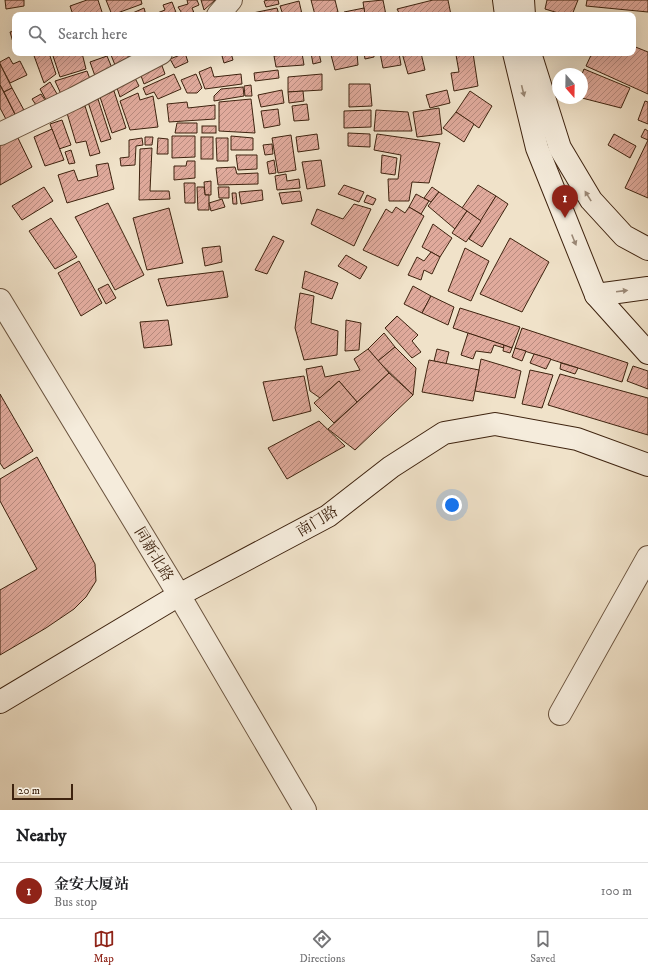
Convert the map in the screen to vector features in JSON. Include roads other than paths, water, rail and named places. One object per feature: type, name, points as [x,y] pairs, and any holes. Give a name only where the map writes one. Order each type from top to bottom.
[{"type":"main road","points":[[221,12],[231,0]]},
{"type":"main road","points":[[504,0],[506,12]]},
{"type":"main road","points":[[523,0],[524,12]]},
{"type":"main road","points":[[0,134],[75,98],[155,56]]},
{"type":"main road","points":[[515,56],[536,148],[596,295],[648,353]]},
{"type":"main road","points":[[531,56],[560,148],[591,200],[624,236],[648,249]]},
{"type":"main road","points":[[596,295],[648,288]]},
{"type":"main road","name":"同新北路","points":[[0,300],[179,595],[305,810]]},
{"type":"main road","name":"南门路","points":[[0,702],[179,595],[328,516],[392,467],[444,433],[495,424],[577,440],[648,466]]},
{"type":"main road","points":[[560,714],[648,557]]},
{"type":"place","name":"金安大厦站","points":[[565,218]]}]
